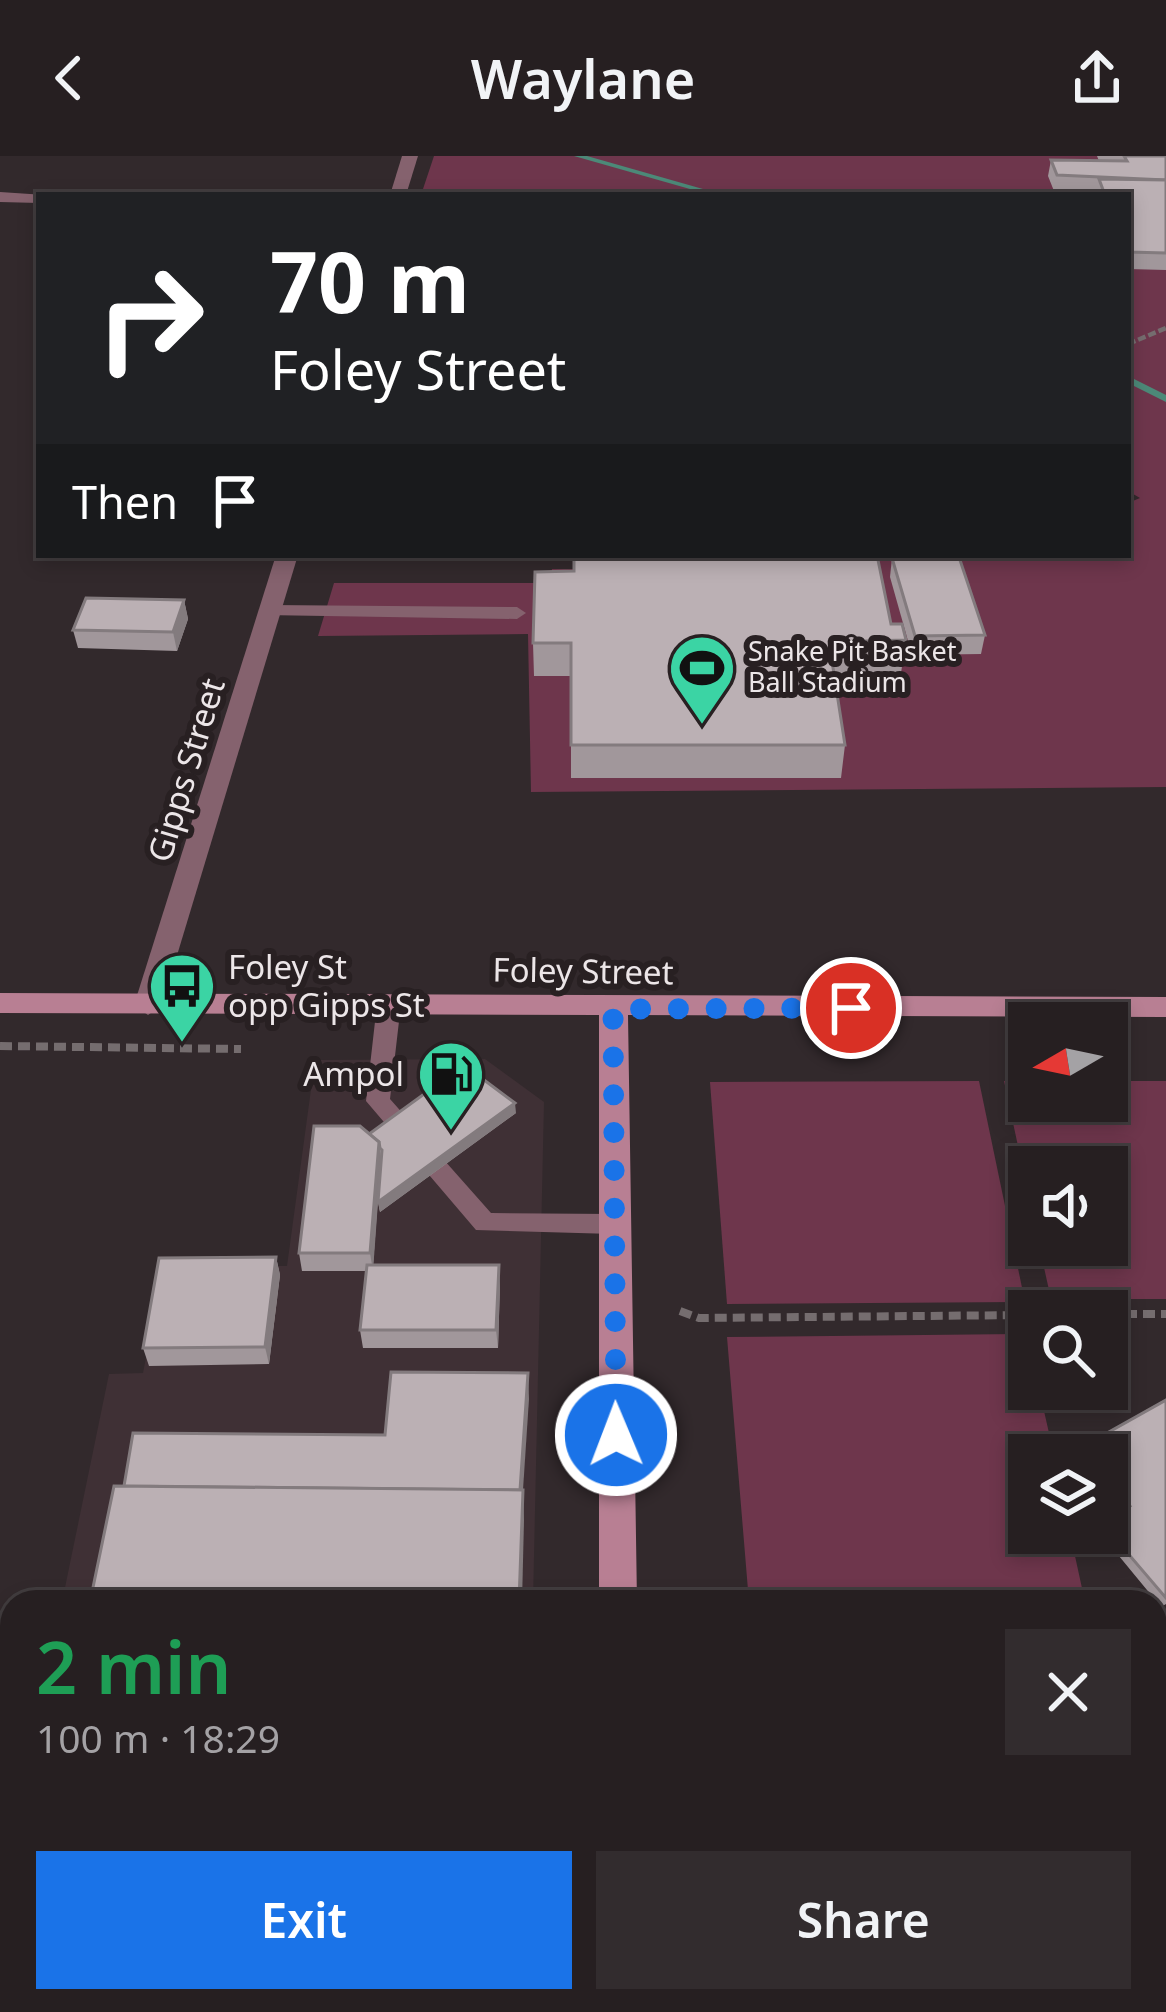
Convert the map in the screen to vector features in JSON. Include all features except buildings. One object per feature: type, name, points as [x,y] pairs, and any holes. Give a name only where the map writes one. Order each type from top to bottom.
[{"type":"main road","name":"Foley Street","points":[[0,1003],[613,1009],[1166,1007]]},
{"type":"main road","points":[[613,1009],[618,1590]]},
{"type":"street","points":[[399,192],[410,156]]},
{"type":"street","points":[[2,201],[36,198]]},
{"type":"street","name":"Gipps Street","points":[[148,1005],[286,558]]},
{"type":"lane","points":[[270,610],[517,613]]},
{"type":"lane","points":[[389,1004],[378,1101],[485,1223],[613,1224]]},
{"type":"path","points":[[1131,343],[1166,328]]},
{"type":"path","points":[[0,1046],[241,1049]]},
{"type":"path","points":[[680,1311],[699,1318],[1008,1315]]},
{"type":"path","points":[[1128,1314],[1166,1314]]},
{"type":"shaded area","points":[[434,156],[1166,156],[1166,787],[531,792],[528,634],[318,636],[334,583],[550,583],[552,569],[855,572],[864,558],[1131,558],[1131,502],[1140,498],[1131,493],[1131,192],[422,192]]},
{"type":"shaded area","points":[[485,1059],[544,1102],[533,1590],[64,1590],[109,1374],[143,1373],[164,1266],[287,1266],[315,1060]]},
{"type":"shaded area","points":[[979,1081],[1008,1220],[1008,1266],[1018,1266],[1023,1290],[1008,1290],[1008,1302],[727,1304],[710,1082]]},
{"type":"shaded area","points":[[1128,1081],[1166,1081],[1166,1299],[1128,1299],[1128,1290],[1049,1290],[1044,1266],[1128,1266],[1128,1146],[1018,1146],[1013,1122],[1128,1122]]},
{"type":"shaded area","points":[[1008,1334],[1008,1410],[1044,1410],[1049,1434],[1008,1434],[1008,1554],[1075,1554],[1082,1590],[748,1590],[727,1337]]},
{"type":"waterway","points":[[578,156],[709,192]]},
{"type":"waterway","points":[[1131,381],[1166,399]]},
{"type":"place","name":"Snake Pit Basket Ball Stadium","points":[[702,727]]},
{"type":"place","name":"Foley St opp Gipps St","points":[[182,1045]]},
{"type":"place","name":"Ampol","points":[[451,1133]]},
{"type":"route","points":[[616,1435],[613,1009],[851,1008]]}]
